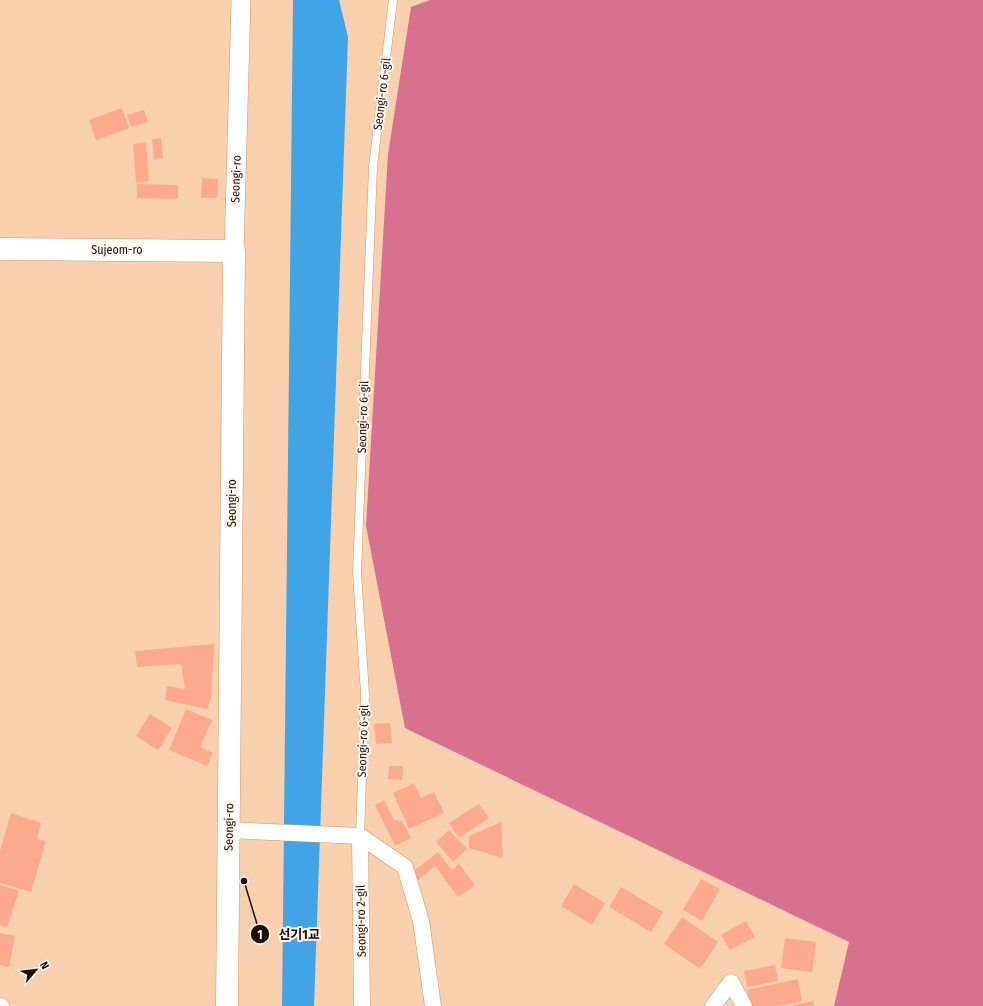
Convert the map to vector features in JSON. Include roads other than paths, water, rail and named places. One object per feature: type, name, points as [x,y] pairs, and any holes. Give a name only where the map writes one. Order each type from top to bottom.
[{"type":"main road","name":"Sujeom-ro","points":[[0,250],[234,251]]},
{"type":"main road","name":"Seongi-ro","points":[[227,1006],[234,251]]},
{"type":"street","name":"Seongi-ro","points":[[234,251],[242,0]]},
{"type":"street","points":[[229,830],[360,836],[404,867],[422,921],[433,1006]]},
{"type":"street","name":"Seongi-ro 2-gil","points":[[360,836],[362,1006]]},
{"type":"street","points":[[713,1006],[731,982],[744,1006]]},
{"type":"lane","name":"Seongi-ro 6-gil","points":[[360,836],[365,694],[357,573],[373,167],[393,0]]},
{"type":"water","points":[[293,0],[339,0],[348,37],[314,1006],[282,1006]]},
{"type":"place","name":"선기1교","points":[[244,881]]}]
